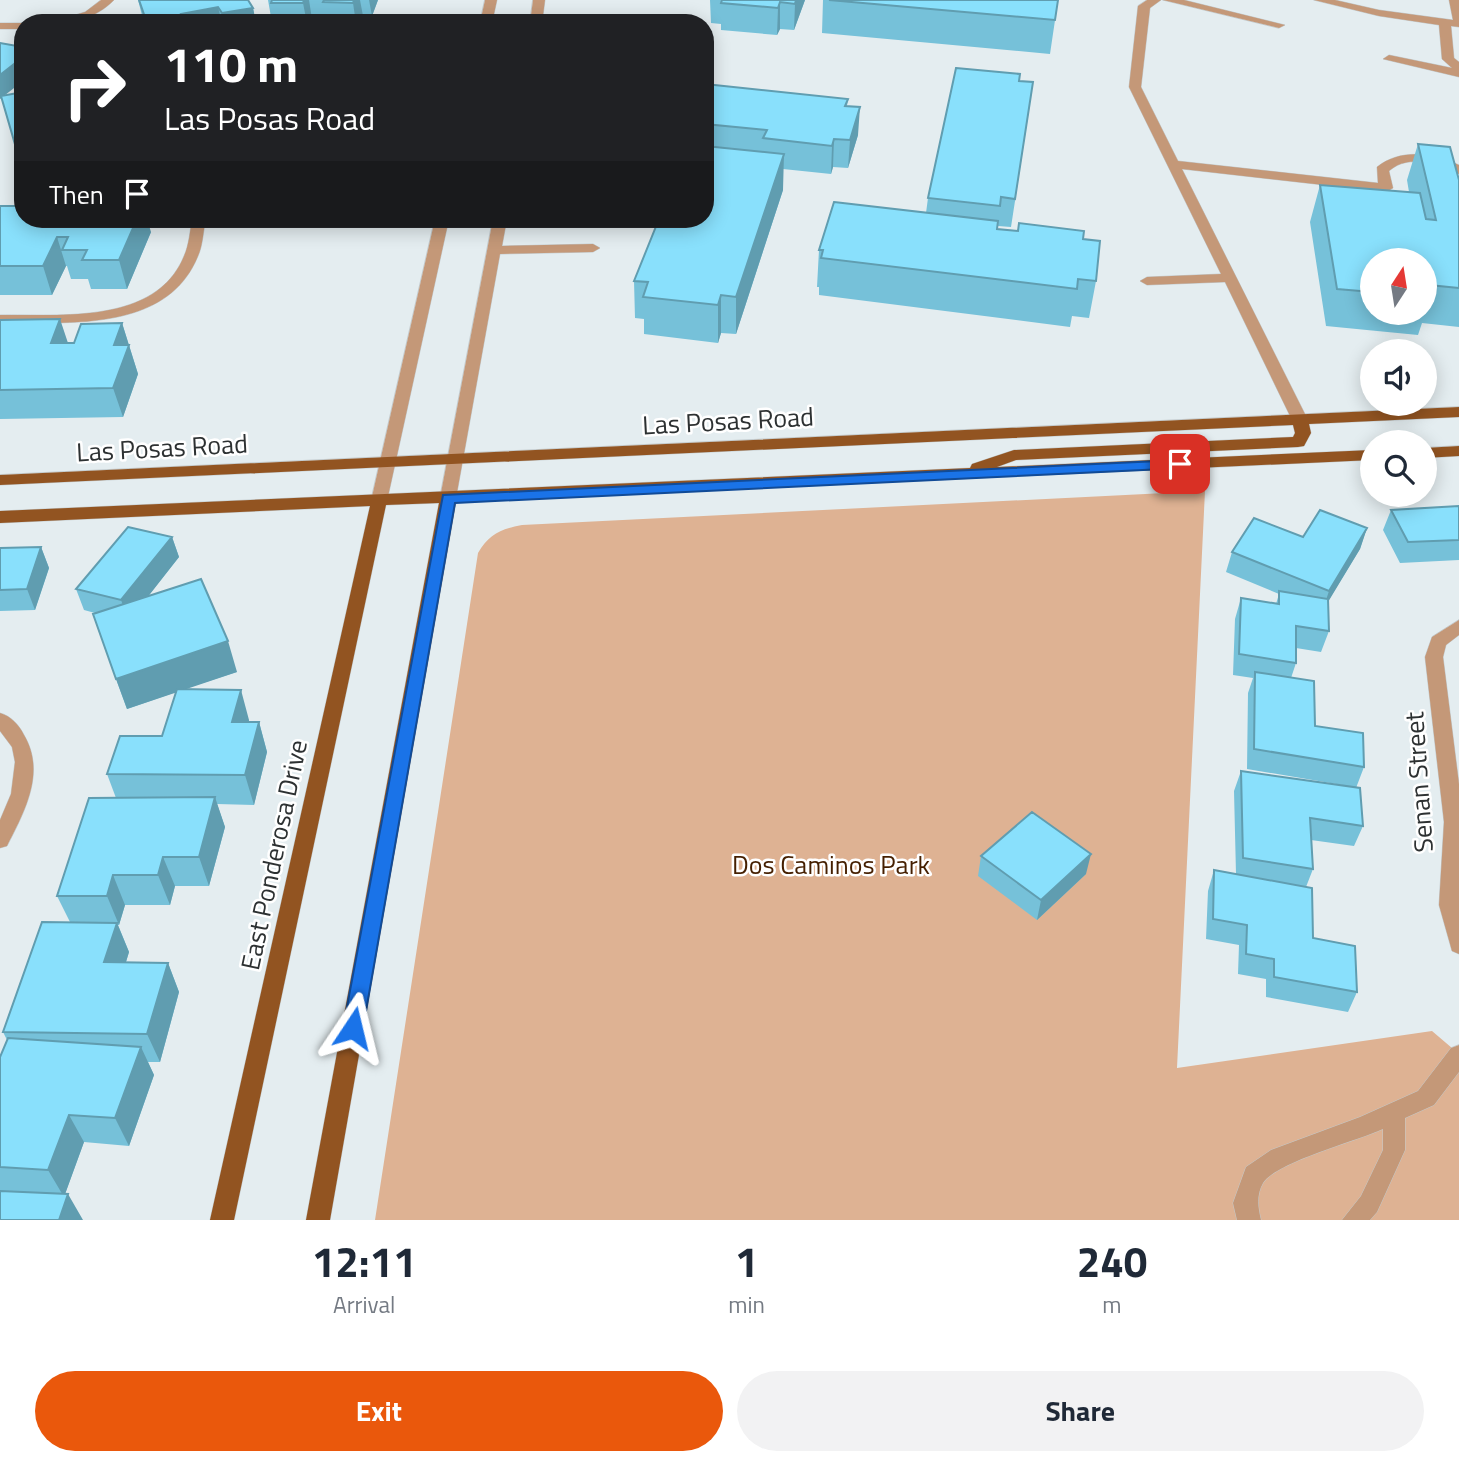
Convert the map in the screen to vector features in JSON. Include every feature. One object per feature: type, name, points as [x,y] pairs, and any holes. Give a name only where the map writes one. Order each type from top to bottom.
[{"type":"main road","name":"Las Posas Road","points":[[0,480],[1459,412]]},
{"type":"main road","points":[[960,475],[1014,455],[1298,442],[1303,433],[1300,420]]},
{"type":"main road","points":[[1437,452],[1459,451]]},
{"type":"main road","points":[[0,517],[1360,456]]},
{"type":"main road","points":[[318,1220],[448,498]]},
{"type":"main road","name":"East Ponderosa Drive","points":[[222,1220],[379,501]]},
{"type":"street","points":[[89,14],[108,0]]},
{"type":"street","points":[[1155,0],[1144,6],[1135,87],[1300,420]]},
{"type":"street","points":[[1169,0],[1279,25]]},
{"type":"street","points":[[1320,0],[1379,13],[1459,24],[1455,0]]},
{"type":"street","points":[[1445,23],[1448,60],[1459,71]]},
{"type":"street","points":[[1389,59],[1459,71]]},
{"type":"street","points":[[1173,164],[1386,188],[1382,170],[1388,163],[1398,160],[1429,160],[1459,170]]},
{"type":"street","points":[[0,319],[120,313],[148,305],[166,295],[181,278],[195,243],[198,228]]},
{"type":"street","points":[[379,501],[440,228]]},
{"type":"street","points":[[448,498],[498,228]]},
{"type":"street","points":[[494,250],[593,248]]},
{"type":"street","points":[[1147,281],[1229,278]]},
{"type":"street","name":"Senan Street","points":[[1459,626],[1438,642],[1434,657],[1454,822],[1449,905],[1459,945]]},
{"type":"street","points":[[0,840],[19,800],[26,772],[23,752],[14,732],[1,721]]},
{"type":"street","points":[[1249,1220],[1245,1203],[1254,1175],[1279,1158],[1426,1098],[1459,1055]]},
{"type":"street","points":[[1354,1220],[1369,1204],[1394,1150],[1394,1113]]},
{"type":"green space","name":"Dos Caminos Park","points":[[1205,491],[1177,1068],[1432,1031],[1459,1054],[1459,1220],[375,1220],[478,553],[491,537],[522,525]]},
{"type":"building","points":[[139,0],[248,0],[253,8],[222,13],[218,7],[181,14],[144,14]]},
{"type":"building","points":[[272,0],[304,0],[303,3],[271,3]]},
{"type":"building","points":[[354,0],[353,3],[323,2]]},
{"type":"building","points":[[722,0],[796,0],[795,4],[780,2],[778,8],[721,3]]},
{"type":"building","points":[[829,0],[1058,0],[1055,20]]},
{"type":"building","points":[[0,43],[14,45],[14,64],[0,75]]},
{"type":"building","points":[[956,68],[1020,74],[1019,81],[1033,82],[1015,199],[1001,197],[1000,206],[928,198]]},
{"type":"building","points":[[714,85],[848,99],[845,106],[860,107],[850,140],[834,139],[832,146],[763,138],[767,130],[714,125]]},
{"type":"building","points":[[14,94],[14,141],[1,96]]},
{"type":"building","points":[[1418,144],[1450,147],[1459,180],[1459,288],[1437,286],[1437,248],[1360,248],[1360,291],[1337,289],[1320,185],[1420,193],[1426,219],[1436,220]]},
{"type":"building","points":[[714,147],[784,154],[736,297],[721,295],[718,305],[643,297],[648,282],[634,281],[655,228],[714,228]]},
{"type":"building","points":[[834,202],[998,221],[997,229],[1018,231],[1019,223],[1084,231],[1083,239],[1100,241],[1096,281],[1078,279],[1077,289],[821,258],[823,250],[819,250]]},
{"type":"building","points":[[0,206],[14,206],[14,228],[133,228],[119,260],[82,260],[87,250],[62,250],[68,237],[57,237],[43,266],[0,266]]},
{"type":"building","points":[[60,319],[51,343],[74,343],[81,324],[122,323],[114,345],[129,345],[113,388],[0,390],[0,320]]},
{"type":"building","points":[[1459,506],[1459,540],[1408,542],[1391,510]]},
{"type":"building","points":[[1320,510],[1367,528],[1329,591],[1232,552],[1254,518],[1303,537]]},
{"type":"building","points":[[128,527],[172,537],[121,600],[76,589]]},
{"type":"building","points":[[41,547],[27,589],[0,590],[0,548]]},
{"type":"building","points":[[201,579],[228,641],[116,679],[93,614]]},
{"type":"building","points":[[1279,591],[1328,599],[1329,631],[1296,626],[1296,663],[1239,654],[1241,598],[1279,604]]},
{"type":"building","points":[[1255,672],[1314,681],[1315,726],[1363,733],[1364,767],[1254,749]]},
{"type":"building","points":[[177,689],[241,690],[232,722],[259,722],[245,775],[107,774],[120,736],[162,736]]},
{"type":"building","points":[[1241,771],[1360,788],[1363,826],[1310,818],[1313,869],[1243,858]]},
{"type":"building","points":[[215,797],[199,857],[163,857],[158,875],[113,875],[107,896],[57,896],[89,798]]},
{"type":"building","points":[[1032,812],[1091,854],[1041,900],[981,856]]},
{"type":"building","points":[[1214,870],[1312,888],[1313,938],[1355,946],[1357,992],[1274,977],[1274,959],[1246,954],[1247,925],[1213,919]]},
{"type":"building","points":[[42,922],[117,923],[104,962],[168,963],[147,1034],[3,1032]]},
{"type":"building","points":[[8,1038],[141,1047],[115,1118],[69,1115],[48,1170],[0,1167],[0,1057]]},
{"type":"building","points":[[0,1191],[68,1194],[59,1220],[0,1220]]},
{"type":"route","points":[[353,1028],[448,498],[1180,464]]}]
